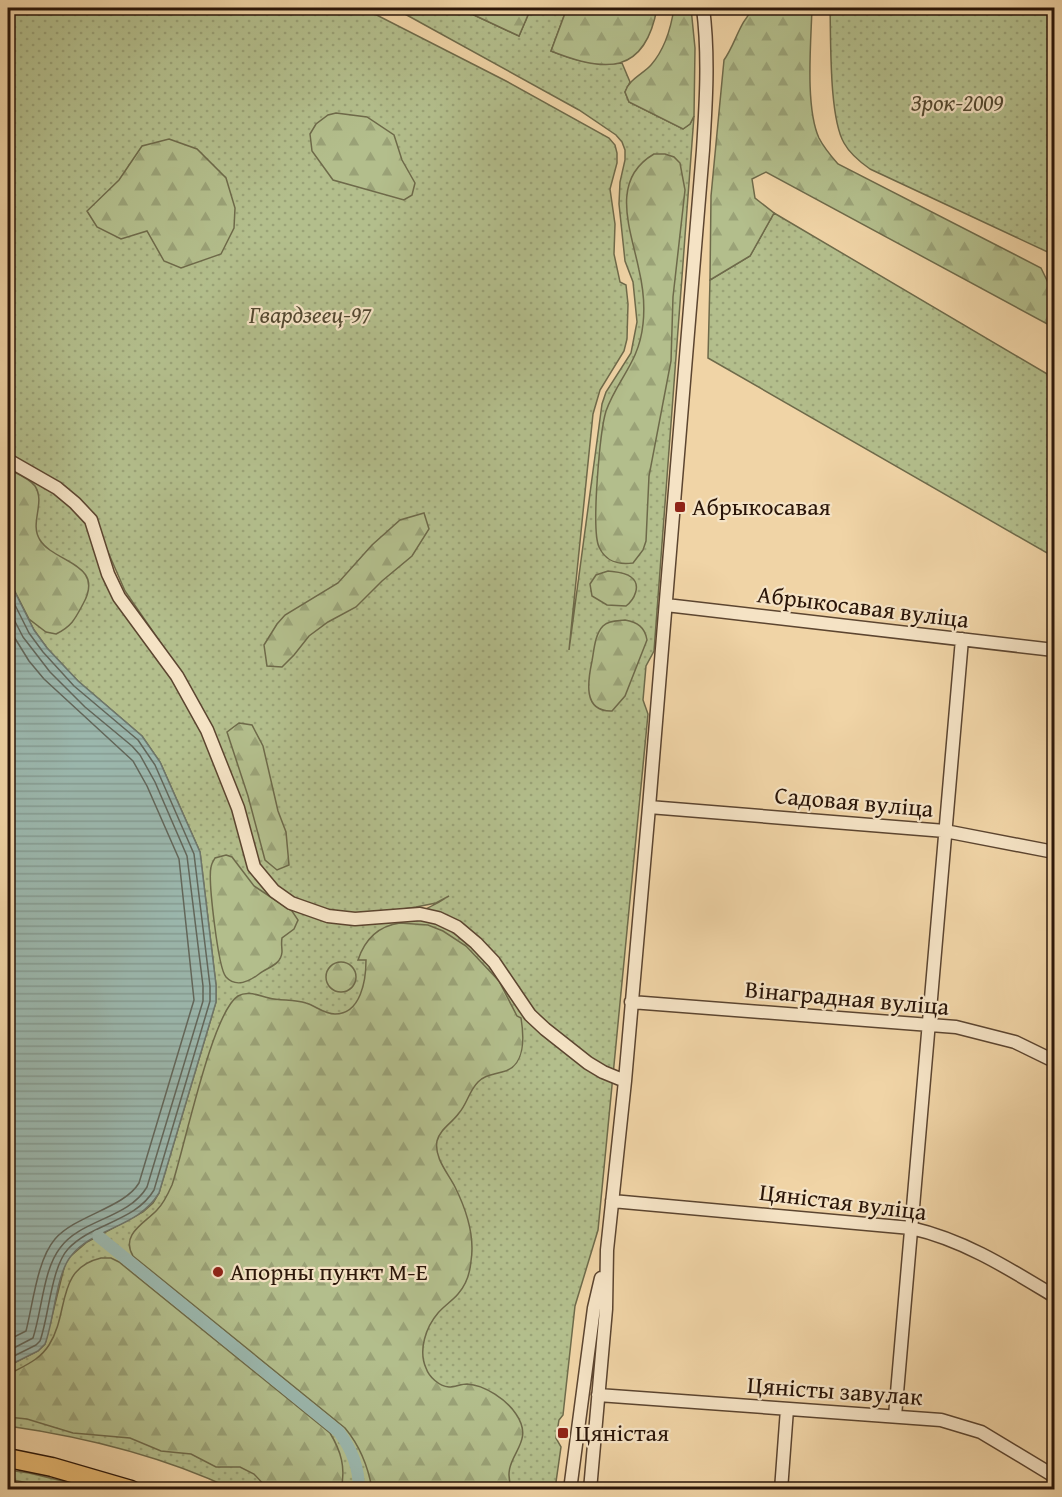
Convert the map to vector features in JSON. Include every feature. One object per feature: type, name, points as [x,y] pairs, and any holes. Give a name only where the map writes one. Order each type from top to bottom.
[{"type":"highway","points":[[8,1458],[52,1467],[131,1490]]},
{"type":"street","points":[[590,1490],[606,1309],[607,1250],[625,1081],[630,1002],[649,807],[705,122],[707,47],[705,8]]},
{"type":"street","points":[[8,459],[57,488],[91,520],[108,574],[119,597],[177,676],[207,730],[238,808],[254,867],[262,879],[291,903],[328,916],[355,919],[420,914],[438,918],[457,927],[494,962],[530,1015],[545,1029],[588,1063],[625,1081]]},
{"type":"street","name":"Абрыкосавая вуліца","points":[[666,605],[1054,650]]},
{"type":"street","points":[[895,1416],[962,639]]},
{"type":"street","name":"Садовая вуліца","points":[[649,807],[945,831],[1054,852]]},
{"type":"street","name":"Вінаградная вуліца","points":[[630,1002],[927,1024],[997,1036],[1054,1061]]},
{"type":"street","name":"Цяністая вуліца","points":[[612,1201],[911,1228],[944,1237],[975,1250],[1054,1296]]},
{"type":"street","points":[[570,1490],[594,1308],[607,1250]]},
{"type":"street","name":"Цяністы завулак","points":[[598,1395],[941,1420],[974,1430],[1054,1476]]},
{"type":"street","points":[[782,1490],[787,1408]]},
{"type":"green space","name":"Гвардзеец-97","points":[[8,8],[363,8],[506,81],[609,138],[615,145],[617,153],[617,163],[610,189],[615,224],[614,254],[620,282],[626,285],[627,339],[624,351],[600,390],[593,414],[569,650],[602,404],[606,392],[631,353],[637,322],[633,282],[625,261],[619,204],[625,150],[616,135],[579,110],[394,8],[459,8],[519,36],[531,8],[567,8],[551,51],[586,62],[622,63],[630,82],[625,92],[629,102],[683,129],[690,124],[694,116],[654,651],[646,666],[643,700],[648,714],[598,1230],[575,1306],[563,1415],[559,1420],[556,1438],[561,1447],[555,1489],[232,1489],[151,1457],[123,1449],[8,1426],[8,1366],[38,1351],[45,1344],[66,1260],[87,1242],[143,1212],[153,1203],[159,1193],[216,1002],[216,985],[200,852],[160,762],[142,736],[78,681],[47,648],[34,630],[8,578],[8,464],[42,482],[80,514],[91,535],[111,591],[175,682],[204,734],[232,802],[249,867],[271,892],[293,907],[318,917],[345,922],[373,922],[400,918],[426,909],[449,896],[436,903],[416,907],[371,914],[350,914],[309,905],[287,895],[271,883],[256,865],[249,833],[210,724],[185,678],[125,591],[95,522],[66,491],[8,455]]},
{"type":"green space","points":[[459,8],[531,8],[519,36]]},
{"type":"green space","points":[[567,8],[657,8],[651,30],[643,46],[632,57],[620,63],[605,65],[589,63],[551,51]]},
{"type":"green space","points":[[674,8],[691,8],[695,48],[694,116],[690,124],[683,129],[629,102],[625,92],[633,80],[651,65],[660,52],[669,31]]},
{"type":"green space","points":[[755,8],[812,8],[810,92],[812,109],[819,138],[838,164],[1041,268],[1054,295],[1054,326],[766,172],[752,179],[755,198],[774,213],[750,256],[710,280],[711,196],[724,60],[741,26]]},
{"type":"green space","name":"Зрок-2009","points":[[830,8],[1054,8],[1054,255],[870,169],[852,154],[839,131],[833,97]]},
{"type":"green space","points":[[336,113],[367,117],[394,135],[402,160],[415,183],[412,195],[404,200],[333,180],[312,151],[310,134],[316,124],[328,115]]},
{"type":"green space","points":[[169,139],[197,149],[226,178],[235,208],[234,228],[221,254],[181,268],[164,261],[147,231],[121,239],[97,227],[87,211],[119,180],[142,146]]},
{"type":"green space","points":[[654,154],[674,157],[680,163],[685,190],[673,297],[671,361],[649,476],[646,541],[643,550],[633,563],[622,563],[609,559],[599,547],[596,521],[597,480],[606,411],[633,360],[641,338],[643,324],[643,290],[628,223],[627,192],[632,177],[640,165]]},
{"type":"green space","points":[[774,213],[1054,378],[1054,557],[708,358],[710,280],[750,256]]},
{"type":"green space","points":[[8,469],[26,478],[35,486],[39,499],[36,527],[40,540],[47,548],[75,565],[88,580],[88,590],[78,614],[69,625],[56,634],[46,632],[29,619],[8,578]]},
{"type":"green space","points":[[424,513],[429,529],[412,556],[356,607],[328,622],[309,636],[282,667],[267,666],[264,645],[285,615],[338,583],[372,545],[400,520]]},
{"type":"green space","points":[[608,571],[626,574],[634,580],[636,592],[626,606],[607,605],[592,596],[590,584],[596,575]]},
{"type":"green space","points":[[625,620],[640,626],[647,640],[625,696],[612,711],[602,710],[591,701],[589,694],[589,677],[595,642],[600,629],[605,624]]},
{"type":"green space","points":[[239,723],[252,725],[263,746],[278,811],[286,832],[289,865],[277,870],[265,860],[248,796],[227,732]]},
{"type":"green space","points":[[226,855],[232,857],[254,886],[292,911],[298,920],[294,929],[282,938],[282,952],[279,960],[255,977],[238,983],[226,977],[223,970],[214,924],[211,867],[215,858]]},
{"type":"green space","points":[[400,923],[428,925],[443,931],[466,946],[499,981],[517,1016],[521,1018],[523,1042],[516,1064],[510,1069],[478,1082],[462,1109],[443,1130],[437,1141],[442,1165],[466,1213],[471,1232],[472,1252],[470,1270],[465,1283],[458,1294],[440,1310],[434,1319],[423,1346],[427,1371],[438,1383],[449,1387],[467,1384],[481,1387],[501,1399],[516,1414],[522,1425],[523,1435],[510,1468],[509,1478],[512,1489],[372,1489],[363,1457],[345,1428],[133,1256],[130,1248],[132,1235],[159,1207],[172,1185],[209,1054],[228,1007],[238,996],[250,993],[310,1004],[331,1014],[344,1012],[356,1002],[363,986],[366,960],[358,960],[364,946],[379,930]]},
{"type":"green space","points":[[341,962],[347,963],[355,971],[355,983],[347,991],[341,992],[335,991],[327,983],[326,977],[327,971],[335,963]]},
{"type":"green space","points":[[101,1258],[111,1258],[119,1262],[330,1433],[342,1460],[341,1489],[268,1489],[254,1474],[240,1467],[216,1467],[191,1454],[161,1451],[130,1438],[73,1433],[27,1419],[8,1417],[8,1375],[30,1363],[45,1351],[55,1332],[66,1293],[76,1272],[86,1264]]},
{"type":"green space","points":[[8,1470],[96,1489],[58,1489],[8,1479]]},
{"type":"water","points":[[8,578],[34,630],[47,648],[78,681],[142,736],[160,762],[200,852],[216,985],[216,1002],[159,1193],[140,1214],[92,1239],[71,1256],[62,1274],[45,1344],[38,1351],[8,1366]]},
{"type":"waterway","points":[[98,1236],[339,1432],[354,1459],[359,1490]]},
{"type":"place","name":"Абрыкосавая","points":[[680,507]]},
{"type":"place","name":"Апорны пункт М-Е","points":[[218,1272]]},
{"type":"place","name":"Цяністая","points":[[563,1433]]}]
